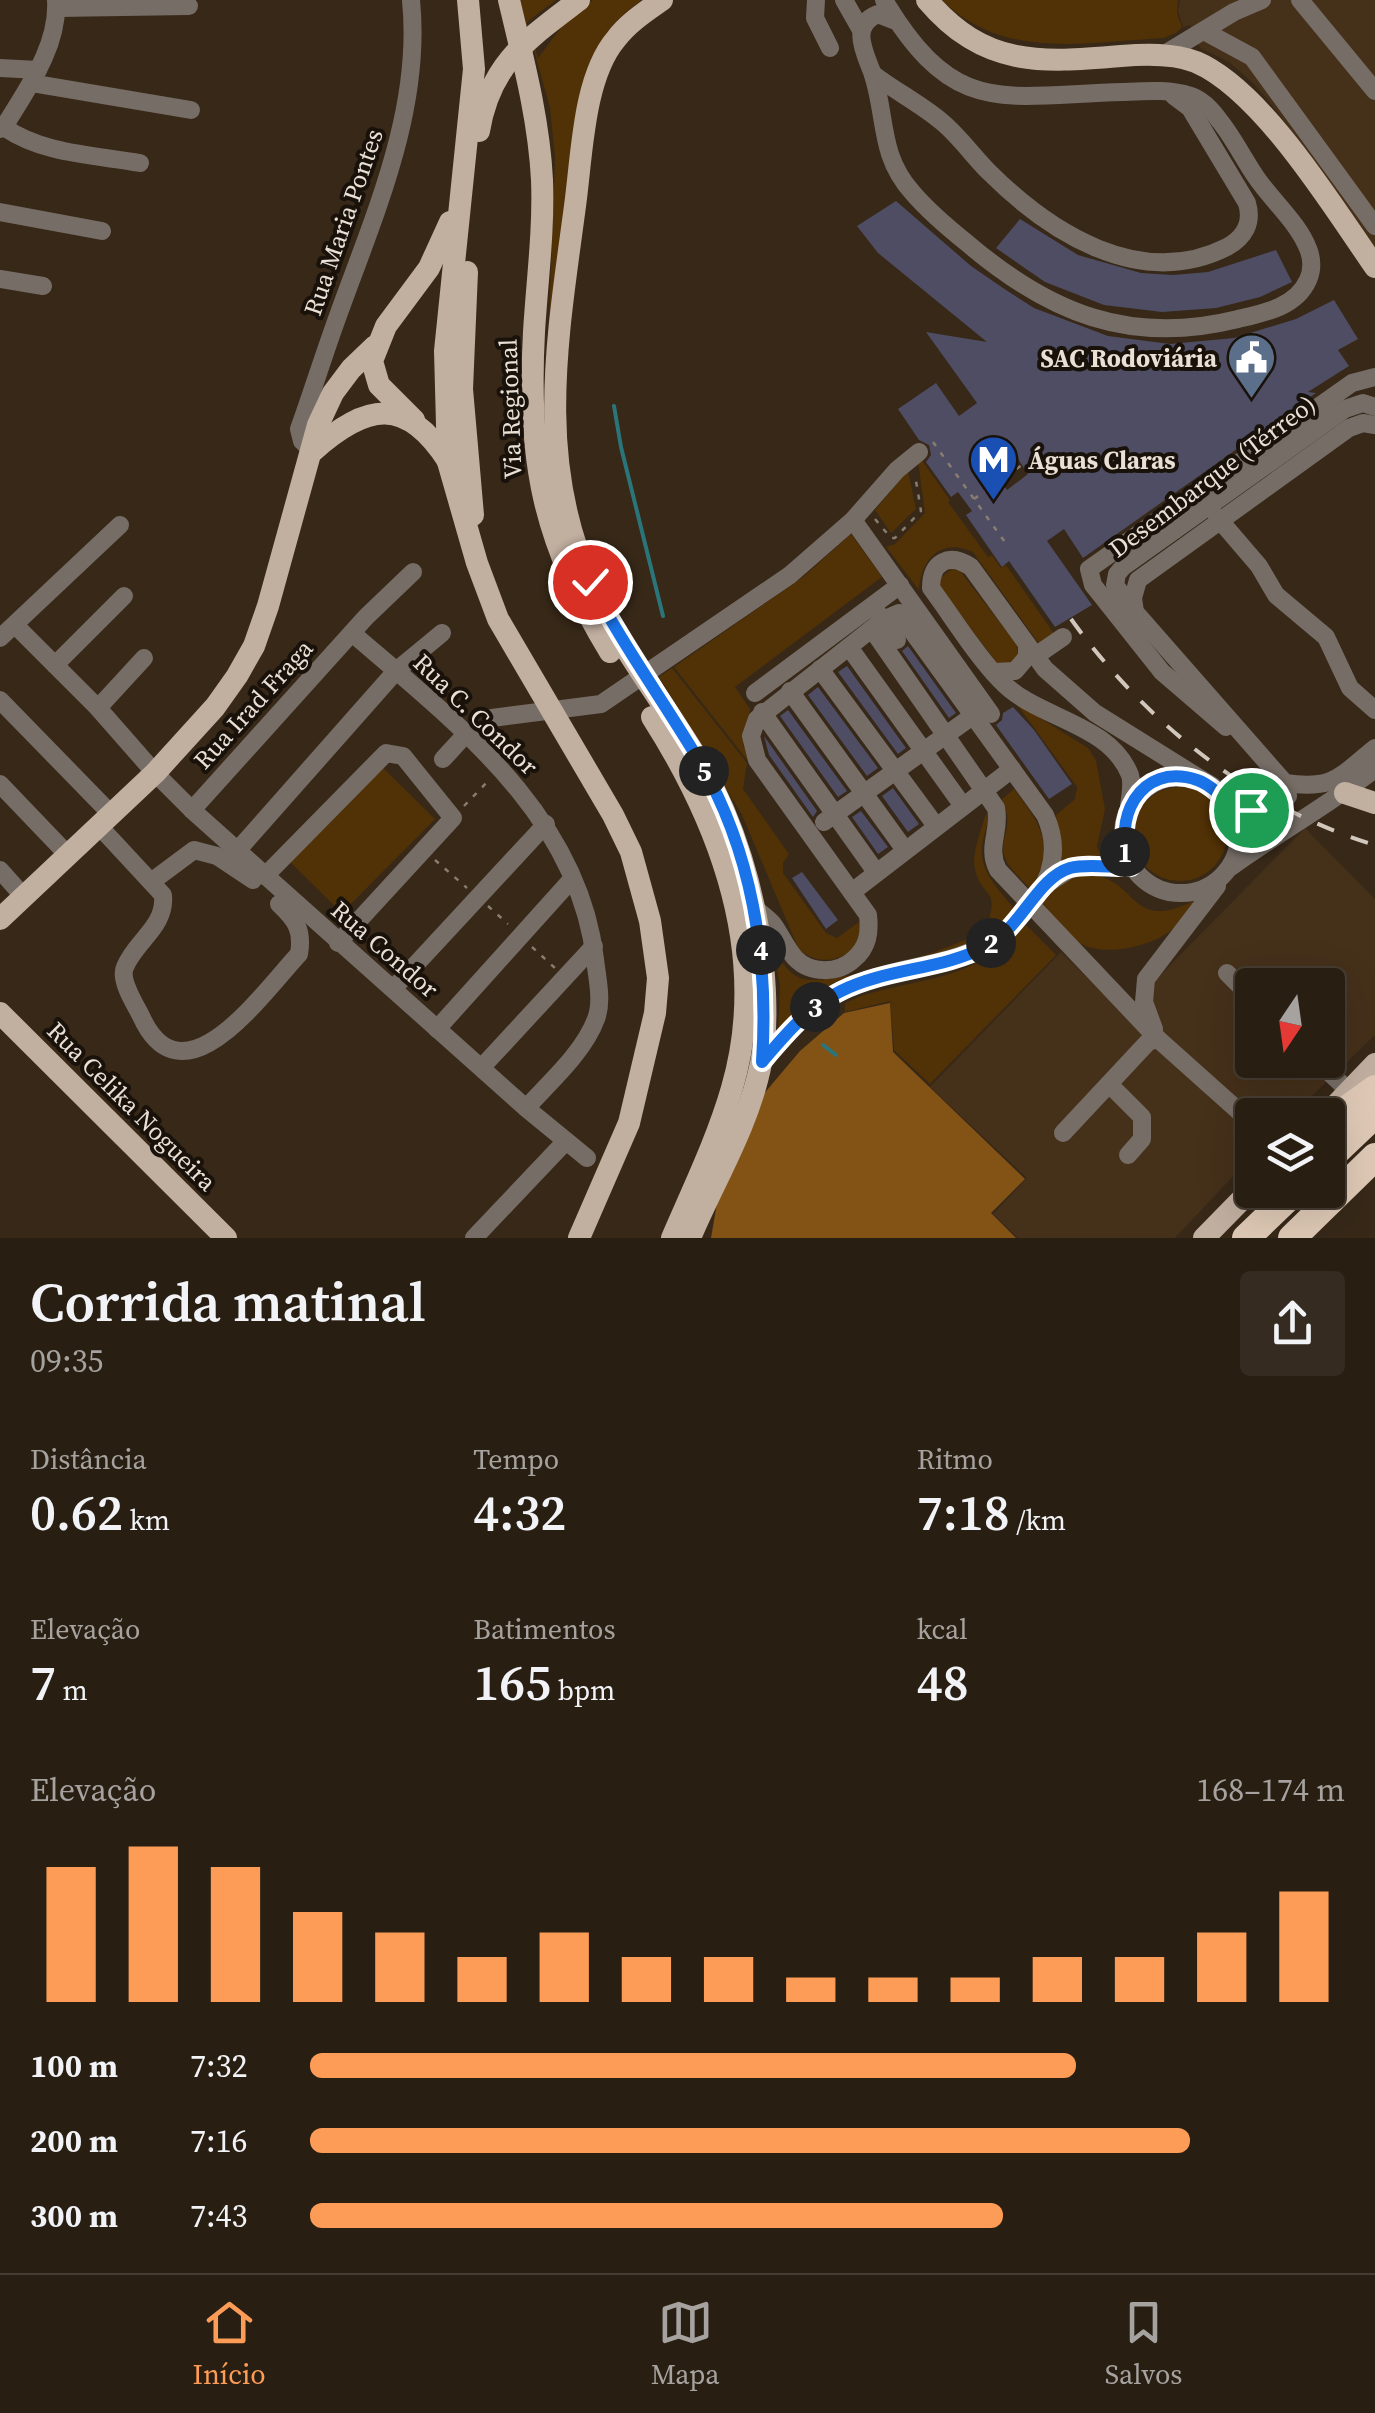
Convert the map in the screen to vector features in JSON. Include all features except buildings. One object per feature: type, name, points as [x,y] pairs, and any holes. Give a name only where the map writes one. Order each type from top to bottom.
[{"type":"highway","points":[[1345,1143],[1375,1114]]},
{"type":"highway","points":[[1292,1238],[1368,1165]]},
{"type":"highway","points":[[1246,1238],[1277,1208]]},
{"type":"main road","points":[[468,0],[474,69],[445,351],[448,462],[478,563],[512,647],[613,815],[631,852],[650,921],[658,978],[655,1013],[629,1123],[579,1238]]},
{"type":"main road","name":"Via Regional","points":[[509,0],[538,136],[542,184],[533,392],[534,453],[546,514],[560,558],[582,604],[690,782],[720,848],[737,906],[746,981],[740,1054],[715,1137],[672,1238]]},
{"type":"main road","points":[[478,563],[462,389],[471,202],[479,131],[486,98],[502,66],[530,38],[579,0]]},
{"type":"main road","points":[[662,0],[627,26],[603,57],[592,94],[554,362],[556,456],[562,494],[590,582],[618,636],[714,791],[755,908],[765,994],[762,1062],[739,1131],[694,1234]]},
{"type":"main road","points":[[927,0],[977,44],[1007,56],[1054,62],[1163,55],[1198,64],[1244,98],[1317,184],[1375,267]]},
{"type":"main road","points":[[448,462],[426,431],[378,385],[372,361],[386,326],[429,268],[457,208]]},
{"type":"main road","points":[[0,919],[155,773],[215,707],[254,646],[318,424],[333,393],[376,346]]},
{"type":"main road","points":[[533,392],[556,456]]},
{"type":"main road","points":[[313,451],[338,429],[375,414],[414,420]]},
{"type":"main road","points":[[1344,793],[1375,803]]},
{"type":"main road","name":"Rua Celika Nogueira","points":[[0,1014],[226,1238]]},
{"type":"main road","points":[[1362,1090],[1375,1064]]},
{"type":"main road","points":[[1204,1238],[1235,1206]]},
{"type":"street","name":"Rua Maria Pontes","points":[[313,451],[302,440],[299,429],[362,255],[400,132],[412,48],[411,0]]},
{"type":"street","points":[[816,0],[815,18],[830,48]]},
{"type":"street","points":[[844,0],[860,30],[873,74],[888,153],[909,189],[941,222],[1014,280],[1053,304],[1089,318],[1138,328],[1205,326],[1276,308],[1288,303],[1303,288],[1311,269],[1308,249],[1208,107],[1190,96],[1168,92],[1026,97],[967,88],[934,68],[884,0]]},
{"type":"street","points":[[1163,55],[1234,12],[1262,0]]},
{"type":"street","points":[[1300,0],[1375,91]]},
{"type":"street","points":[[140,163],[40,146],[2,128],[34,77],[50,42],[56,4],[190,6]]},
{"type":"street","points":[[860,30],[864,22],[878,14],[896,20]]},
{"type":"street","points":[[1204,32],[1252,57],[1375,226]]},
{"type":"street","points":[[0,68],[190,110]]},
{"type":"street","points":[[873,74],[945,124],[990,173],[1055,227],[1092,247],[1144,261],[1181,260],[1224,248],[1247,229],[1250,213],[1190,108],[1168,92]]},
{"type":"street","points":[[0,212],[102,231]]},
{"type":"street","points":[[0,279],[43,286]]},
{"type":"street","points":[[1227,800],[1251,810],[1277,809],[1288,796],[1286,782],[1253,747],[1191,700],[1139,646],[1092,585],[1089,574],[1093,564],[1352,383],[1375,377]]},
{"type":"street","name":"Desembarque (Térreo)","points":[[1253,747],[1117,590],[1117,574],[1344,409],[1363,403],[1375,408]]},
{"type":"street","name":"Desembarque (Térreo)","points":[[1136,612],[1132,598],[1138,580],[1350,428],[1364,423],[1375,426]]},
{"type":"street","points":[[492,718],[601,704],[790,574],[856,523],[910,463]]},
{"type":"street","points":[[1209,506],[1260,566],[1276,595],[1326,637],[1350,688],[1375,710]]},
{"type":"street","points":[[762,1062],[804,1016],[838,992],[955,958],[996,940],[1014,926],[1043,887],[1054,860],[1051,827],[1012,770],[983,712],[856,523]]},
{"type":"street","points":[[0,638],[120,525]]},
{"type":"street","points":[[1158,1038],[1144,1002],[1146,979],[1225,874],[1240,839],[1237,818],[1227,800],[1212,786],[1095,713],[1030,652],[970,567],[949,558],[934,568],[931,588],[993,672],[1012,691],[1099,739],[1117,754],[1131,778],[1123,836],[1131,867],[1167,892],[1198,892],[1225,874],[1276,834],[1344,793],[1375,769]]},
{"type":"street","name":"Rua Irad Fraga","points":[[192,810],[352,633],[413,572]]},
{"type":"street","points":[[755,908],[774,925],[793,956],[814,969],[837,969],[856,958],[868,940],[868,915],[757,760],[751,736],[762,712],[849,647],[900,585]]},
{"type":"street","points":[[55,665],[124,596]]},
{"type":"street","points":[[755,693],[876,618],[894,612],[903,616],[983,712]]},
{"type":"street","points":[[876,618],[897,640]]},
{"type":"street","points":[[876,618],[986,788],[998,814],[992,857],[998,870],[1158,1038],[1235,1108]]},
{"type":"street","name":"Rua Condor","points":[[16,626],[192,810],[587,1158]]},
{"type":"street","name":"Rua C. Condor","points":[[352,633],[502,768],[546,824],[572,880],[594,946],[598,1016],[584,1040],[526,1108]]},
{"type":"street","points":[[237,851],[396,672],[442,634]]},
{"type":"street","points":[[993,672],[1016,671],[1030,652],[1063,637]]},
{"type":"street","points":[[849,647],[963,806]]},
{"type":"street","points":[[98,708],[144,658]]},
{"type":"street","points":[[820,669],[936,826]]},
{"type":"street","points":[[790,691],[905,850]]},
{"type":"street","points":[[0,700],[106,820],[151,882],[163,895],[164,907],[156,926],[124,968],[124,978],[150,1034],[165,1048],[186,1053],[218,1040],[299,954],[298,924],[239,868],[217,856],[194,850],[151,882]]},
{"type":"street","points":[[762,712],[831,818],[876,872]]},
{"type":"street","points":[[831,818],[947,733],[983,712]]},
{"type":"street","points":[[530,714],[533,734]]},
{"type":"street","points":[[444,758],[465,735]]},
{"type":"street","points":[[1286,782],[1317,787],[1326,784],[1375,748]]},
{"type":"street","points":[[264,876],[386,753],[403,756],[453,818],[338,942]]},
{"type":"street","points":[[852,892],[1012,770]]},
{"type":"street","points":[[1130,806],[1137,794],[1154,782],[1173,777],[1194,778],[1212,786]]},
{"type":"street","points":[[0,784],[68,855]]},
{"type":"street","points":[[393,989],[546,824]]},
{"type":"street","points":[[1043,887],[1073,867],[1131,867]]},
{"type":"street","points":[[0,870],[24,897]]},
{"type":"street","points":[[437,1029],[572,880]]},
{"type":"street","points":[[482,1067],[594,946]]},
{"type":"street","points":[[1227,973],[1235,981]]},
{"type":"street","points":[[1063,1134],[1148,1042],[1158,1038]]},
{"type":"street","points":[[1109,1084],[1142,1116],[1142,1139],[1128,1155]]},
{"type":"street","points":[[474,1238],[566,1141]]},
{"type":"path","points":[[856,523],[874,516],[890,538],[895,538],[920,511],[910,463],[934,442],[1007,546]]},
{"type":"path","points":[[974,499],[1022,465]]},
{"type":"path","points":[[453,818],[502,768]]},
{"type":"path","points":[[521,936],[564,976]]},
{"type":"shaded area","points":[[520,0],[556,0],[527,22],[538,58],[566,21],[593,0],[642,0],[610,29],[589,67],[547,377],[555,158],[550,108]]},
{"type":"shaded area","points":[[942,0],[1178,0],[1182,27],[1164,38],[1075,44],[1019,40],[966,19]]},
{"type":"shaded area","points":[[1180,0],[1375,0],[1375,251],[1255,85],[1229,62],[1200,48],[1190,25],[1183,27],[1178,11]]},
{"type":"shaded area","points":[[921,459],[988,557],[992,555],[1001,568],[1006,565],[1055,635],[1040,645],[973,552],[942,549],[929,560],[919,590],[886,547],[895,544],[925,513],[918,461]]},
{"type":"shaded area","points":[[908,471],[916,509],[891,533],[875,510]]},
{"type":"shaded area","points":[[851,534],[882,577],[735,687],[750,709],[743,746],[751,758],[748,761],[674,667],[803,577]]},
{"type":"shaded area","points":[[952,569],[960,571],[1017,645],[1018,655],[1013,663],[1003,666],[996,662],[939,586],[940,578]]},
{"type":"shaded area","points":[[672,668],[747,763],[743,789],[789,854],[783,863],[783,873],[826,933],[837,938],[859,922],[861,925],[859,942],[846,954],[823,960],[799,950],[742,815],[659,677]]},
{"type":"shaded area","points":[[1016,703],[1088,748],[1096,761],[1105,809],[1097,846],[1105,866],[1080,858],[1056,869],[1060,846],[1056,815],[1075,799],[1077,787]]},
{"type":"shaded area","points":[[382,767],[435,819],[342,913],[289,861]]},
{"type":"shaded area","points":[[1180,787],[1198,790],[1213,801],[1224,816],[1224,852],[1213,867],[1198,878],[1180,881],[1162,878],[1147,867],[1136,852],[1133,834],[1136,816],[1147,801],[1162,790]]},
{"type":"shaded area","points":[[1014,789],[1043,837],[1043,861],[1032,891],[1010,866],[1003,851],[1007,818],[1001,800]]},
{"type":"shaded area","points":[[986,813],[984,865],[1017,912],[992,937],[866,975],[778,1035],[780,987],[774,950],[795,976],[815,980],[837,978],[923,956],[986,929],[991,899],[978,879],[974,863]]},
{"type":"shaded area","points":[[1305,828],[1375,899],[1375,1035],[1345,1064],[1345,968],[1235,968],[1235,1078],[1330,1078],[1310,1098],[1235,1098],[1235,1174],[1175,1238],[1018,1238],[993,1214],[1027,1178],[930,1087],[1061,952],[1123,1013]]},
{"type":"shaded area","points":[[1073,874],[1095,875],[1111,881],[1147,909],[1174,909],[1194,901],[1173,929],[1149,942],[1125,949],[1088,947],[1068,934],[1041,901],[1050,889]]},
{"type":"shaded area","points":[[1026,925],[1056,955],[930,1084],[894,1050],[890,1001],[845,1012],[845,1003],[861,996],[968,967],[1006,944]]},
{"type":"shaded area","points":[[890,1003],[893,1052],[1025,1179],[991,1213],[1016,1238],[711,1238],[717,1203],[757,1102],[800,1051],[844,1013]]},
{"type":"waterway","points":[[614,406],[663,616]]},
{"type":"waterway","points":[[823,1045],[836,1055]]},
{"type":"railway","points":[[1071,619],[1132,693],[1205,757],[1286,809],[1375,845]]},
{"type":"place","name":"SAC Rodoviária","points":[[1252,400]]},
{"type":"place","name":"Águas Claras","points":[[993,502]]},
{"type":"route","points":[[590,582],[618,636],[698,760],[739,855],[755,908],[763,964],[762,1062],[804,1016],[838,992],[955,958],[996,940],[1014,926],[1043,887],[1063,871],[1085,866],[1131,867],[1124,852],[1125,819],[1137,794],[1154,782],[1173,777],[1194,778],[1212,786],[1227,800],[1251,810]]}]
